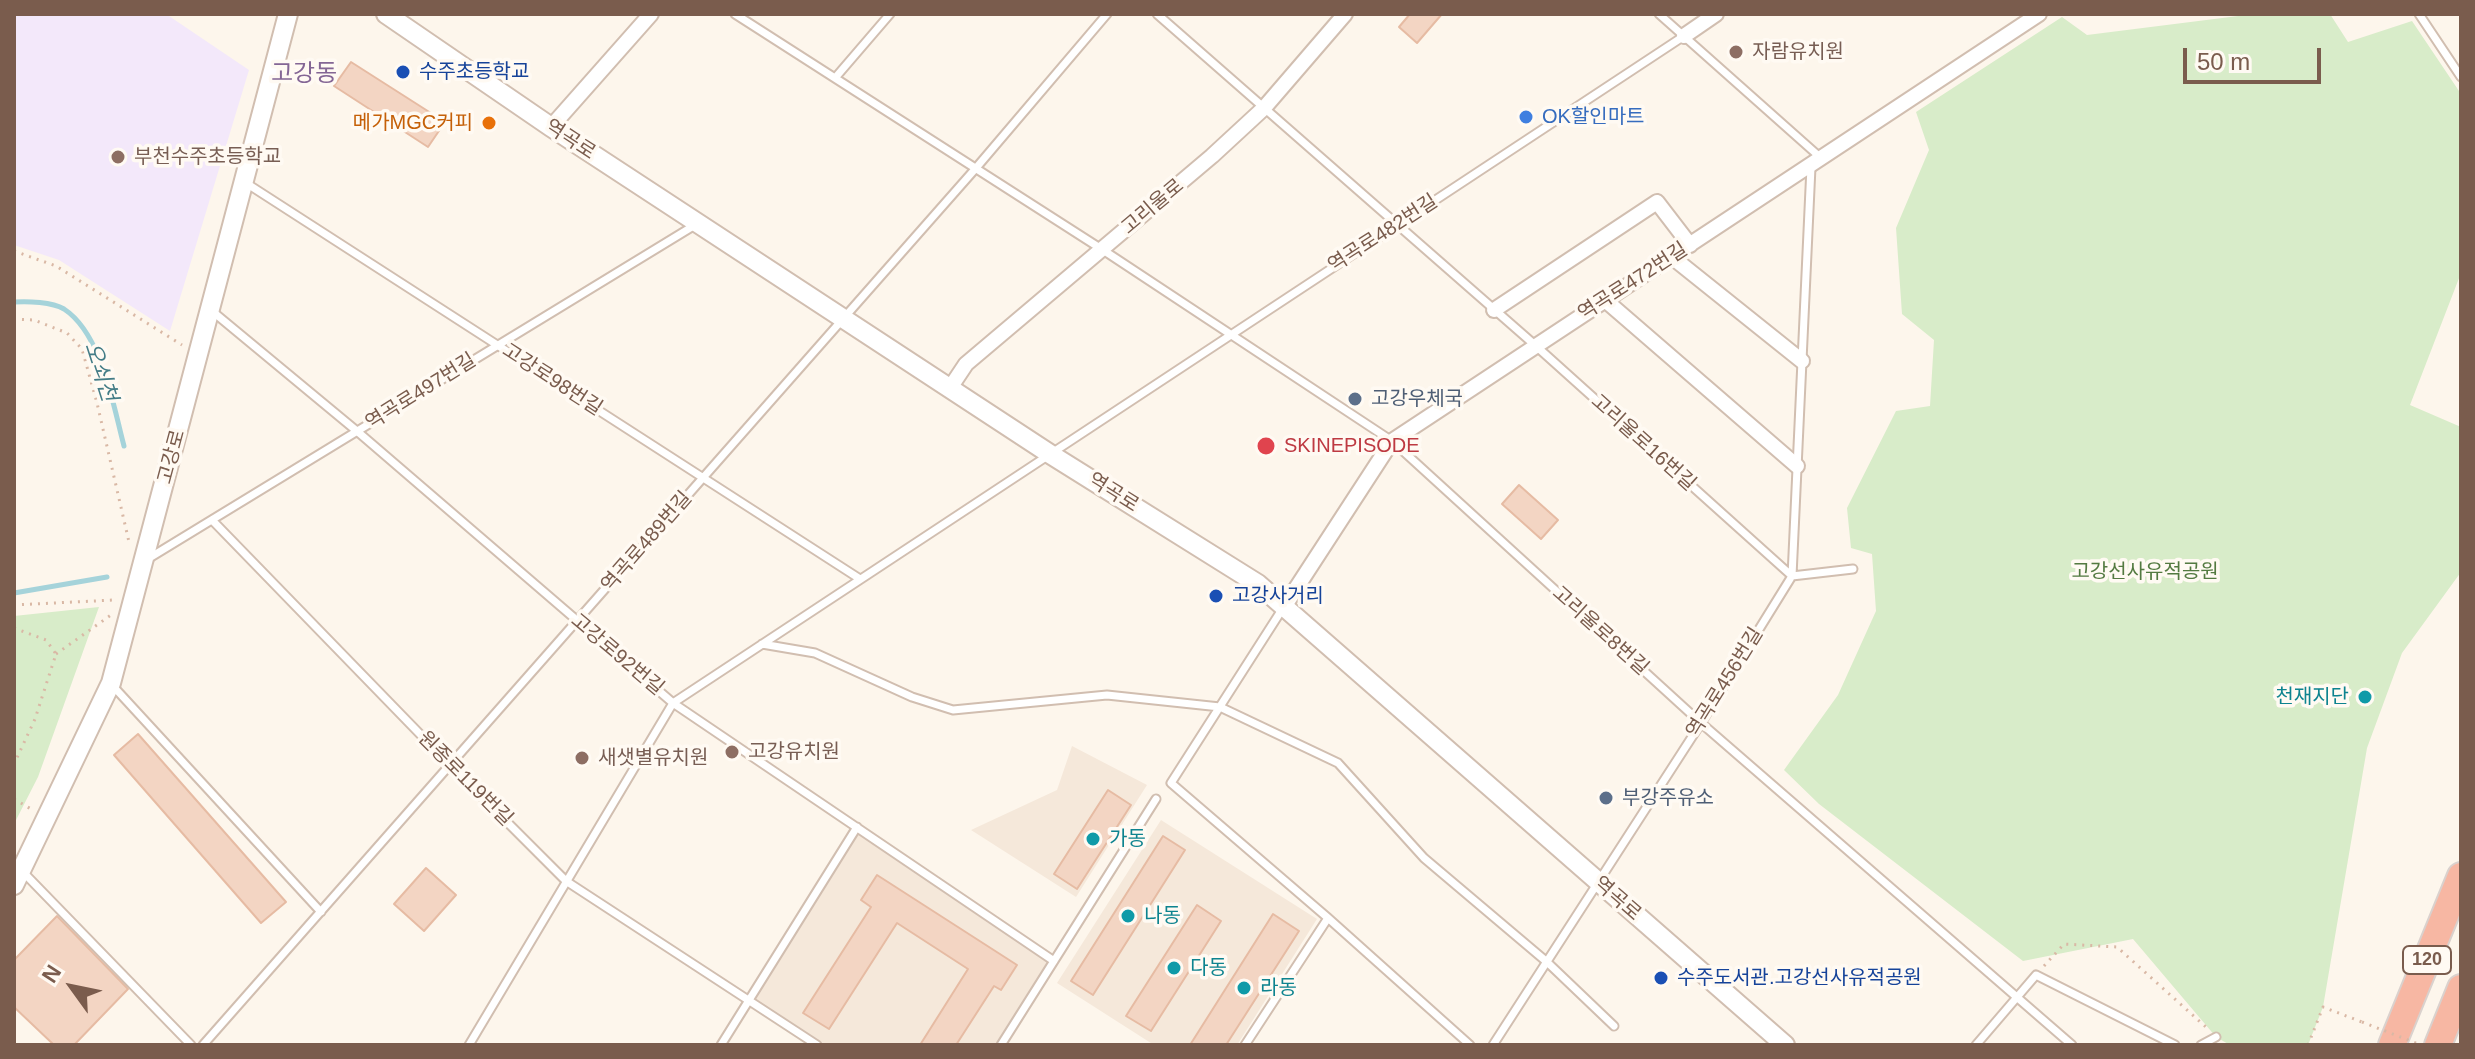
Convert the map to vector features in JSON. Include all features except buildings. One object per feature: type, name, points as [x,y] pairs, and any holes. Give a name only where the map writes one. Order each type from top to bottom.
[{"type":"highway","name":"120","points":[[2392,1045],[2461,876]]},
{"type":"highway","name":"120","points":[[2438,1045],[2461,988]]},
{"type":"street","name":"고강로","points":[[18,878],[111,683],[288,14]]},
{"type":"street","name":"역곡로","points":[[386,14],[551,127],[1050,454],[1258,584],[1785,1045]]},
{"type":"street","points":[[551,127],[651,14]]},
{"type":"street","name":"고리울로","points":[[950,388],[966,364],[1103,250],[1264,108],[1345,14]]},
{"type":"street","name":"역곡로482번길","points":[[1684,36],[1716,14]]},
{"type":"street","name":"역곡로472번길","points":[[1284,607],[1392,441],[2039,14]]},
{"type":"street","points":[[1494,310],[1657,202],[1690,245]]},
{"type":"street","points":[[1672,257],[1802,361]]},
{"type":"street","points":[[1605,300],[1797,466]]},
{"type":"lane","name":"고리울로8번길","points":[[735,14],[1103,250],[1392,441],[1701,723],[2072,1045]]},
{"type":"lane","points":[[835,78],[890,14]]},
{"type":"lane","name":"역곡로489번길","points":[[203,1045],[976,168],[1107,14]]},
{"type":"lane","name":"고리울로16번길","points":[[1157,14],[1536,346],[1792,576]]},
{"type":"lane","points":[[1659,14],[1816,161]]},
{"type":"lane","points":[[2419,14],[2461,77]]},
{"type":"lane","name":"역곡로482번길","points":[[673,703],[1684,36]]},
{"type":"lane","name":"역곡로456번길","points":[[1493,1045],[1792,576],[1802,361],[1816,161]]},
{"type":"lane","name":"고강로98번길","points":[[244,181],[860,579]]},
{"type":"lane","name":"역곡로497번길","points":[[144,561],[698,223]]},
{"type":"lane","name":"고강로92번길","points":[[210,310],[358,432],[673,703],[1054,961]]},
{"type":"lane","name":"원종로119번길","points":[[212,520],[566,881],[817,1045]]},
{"type":"lane","points":[[1792,576],[1853,569]]},
{"type":"lane","points":[[1284,607],[1171,783],[1470,1045]]},
{"type":"lane","points":[[762,644],[815,653],[912,697],[953,710],[1107,695],[1220,707],[1338,763],[1424,858],[1547,962],[1614,1026]]},
{"type":"lane","points":[[111,683],[321,912]]},
{"type":"lane","points":[[469,1045],[673,703]]},
{"type":"lane","points":[[1001,1045],[1156,799]]},
{"type":"lane","points":[[721,1045],[857,827]]},
{"type":"lane","points":[[18,878],[191,1045]]},
{"type":"lane","points":[[1245,1045],[1328,918]]},
{"type":"lane","points":[[1976,1045],[2036,975],[2175,1045]]},
{"type":"lane","points":[[2201,1045],[2216,1037]]},
{"type":"path","points":[[14,251],[56,266],[198,356]]},
{"type":"path","points":[[14,319],[34,320],[67,333],[82,349],[97,403],[136,591]]},
{"type":"path","points":[[14,605],[136,591]]},
{"type":"path","points":[[14,764],[35,719],[56,654],[136,591]]},
{"type":"path","points":[[14,628],[46,640],[56,654]]},
{"type":"path","points":[[2036,975],[2064,944],[2117,947],[2216,1037]]},
{"type":"path","points":[[2308,1045],[2323,1007],[2421,1045]]},
{"type":"shaded area","name":"부천수주초등학교","points":[[14,14],[166,14],[249,70],[170,331],[59,260],[14,245]]},
{"type":"shaded area","points":[[1072,746],[1147,785],[1076,897],[971,830],[1057,790]]},
{"type":"shaded area","points":[[1161,820],[1317,919],[1237,1045],[1154,1045],[1057,983]]},
{"type":"shaded area","points":[[858,832],[1049,962],[996,1045],[823,1045],[754,1000]]},
{"type":"green space","name":"고강선사유적공원","points":[[2254,14],[2330,14],[2348,42],[2412,21],[2461,94],[2461,273],[2410,405],[2461,427],[2461,572],[2402,653],[2367,748],[2323,1007],[2308,1045],[2230,1045],[2216,1037],[2133,939],[2023,961],[1819,804],[1784,770],[1838,695],[1876,611],[1872,554],[1851,548],[1847,508],[1896,411],[1930,406],[1934,340],[1902,314],[1896,228],[1929,150],[1916,112],[2062,17],[2087,35]]},
{"type":"green space","points":[[99,607],[38,777],[14,824],[14,616]]},
{"type":"waterway","name":"오쇠천","points":[[14,302],[53,305],[64,309],[77,320],[97,353],[124,446]]},
{"type":"waterway","points":[[14,593],[107,577]]},
{"type":"place","name":"자람유치원","points":[[1736,52]]},
{"type":"place","name":"수주초등학교","points":[[403,72]]},
{"type":"place","name":"OK할인마트","points":[[1526,117]]},
{"type":"place","name":"메가MGC커피","points":[[489,123]]},
{"type":"place","name":"부천수주초등학교","points":[[118,157]]},
{"type":"place","name":"고강우체국","points":[[1355,399]]},
{"type":"place","name":"SKINEPISODE","points":[[1266,446]]},
{"type":"place","name":"고강사거리","points":[[1216,596]]},
{"type":"place","name":"천재지단","points":[[2365,697]]},
{"type":"place","name":"고강유치원","points":[[732,752]]},
{"type":"place","name":"새샛별유치원","points":[[582,758]]},
{"type":"place","name":"부강주유소","points":[[1606,798]]},
{"type":"place","name":"가동","points":[[1093,839]]},
{"type":"place","name":"나동","points":[[1128,916]]},
{"type":"place","name":"다동","points":[[1174,968]]},
{"type":"place","name":"수주도서관.고강선사유적공원","points":[[1661,978]]},
{"type":"place","name":"라동","points":[[1244,988]]},
{"type":"district","name":"고강동","points":[[304,74]]}]
